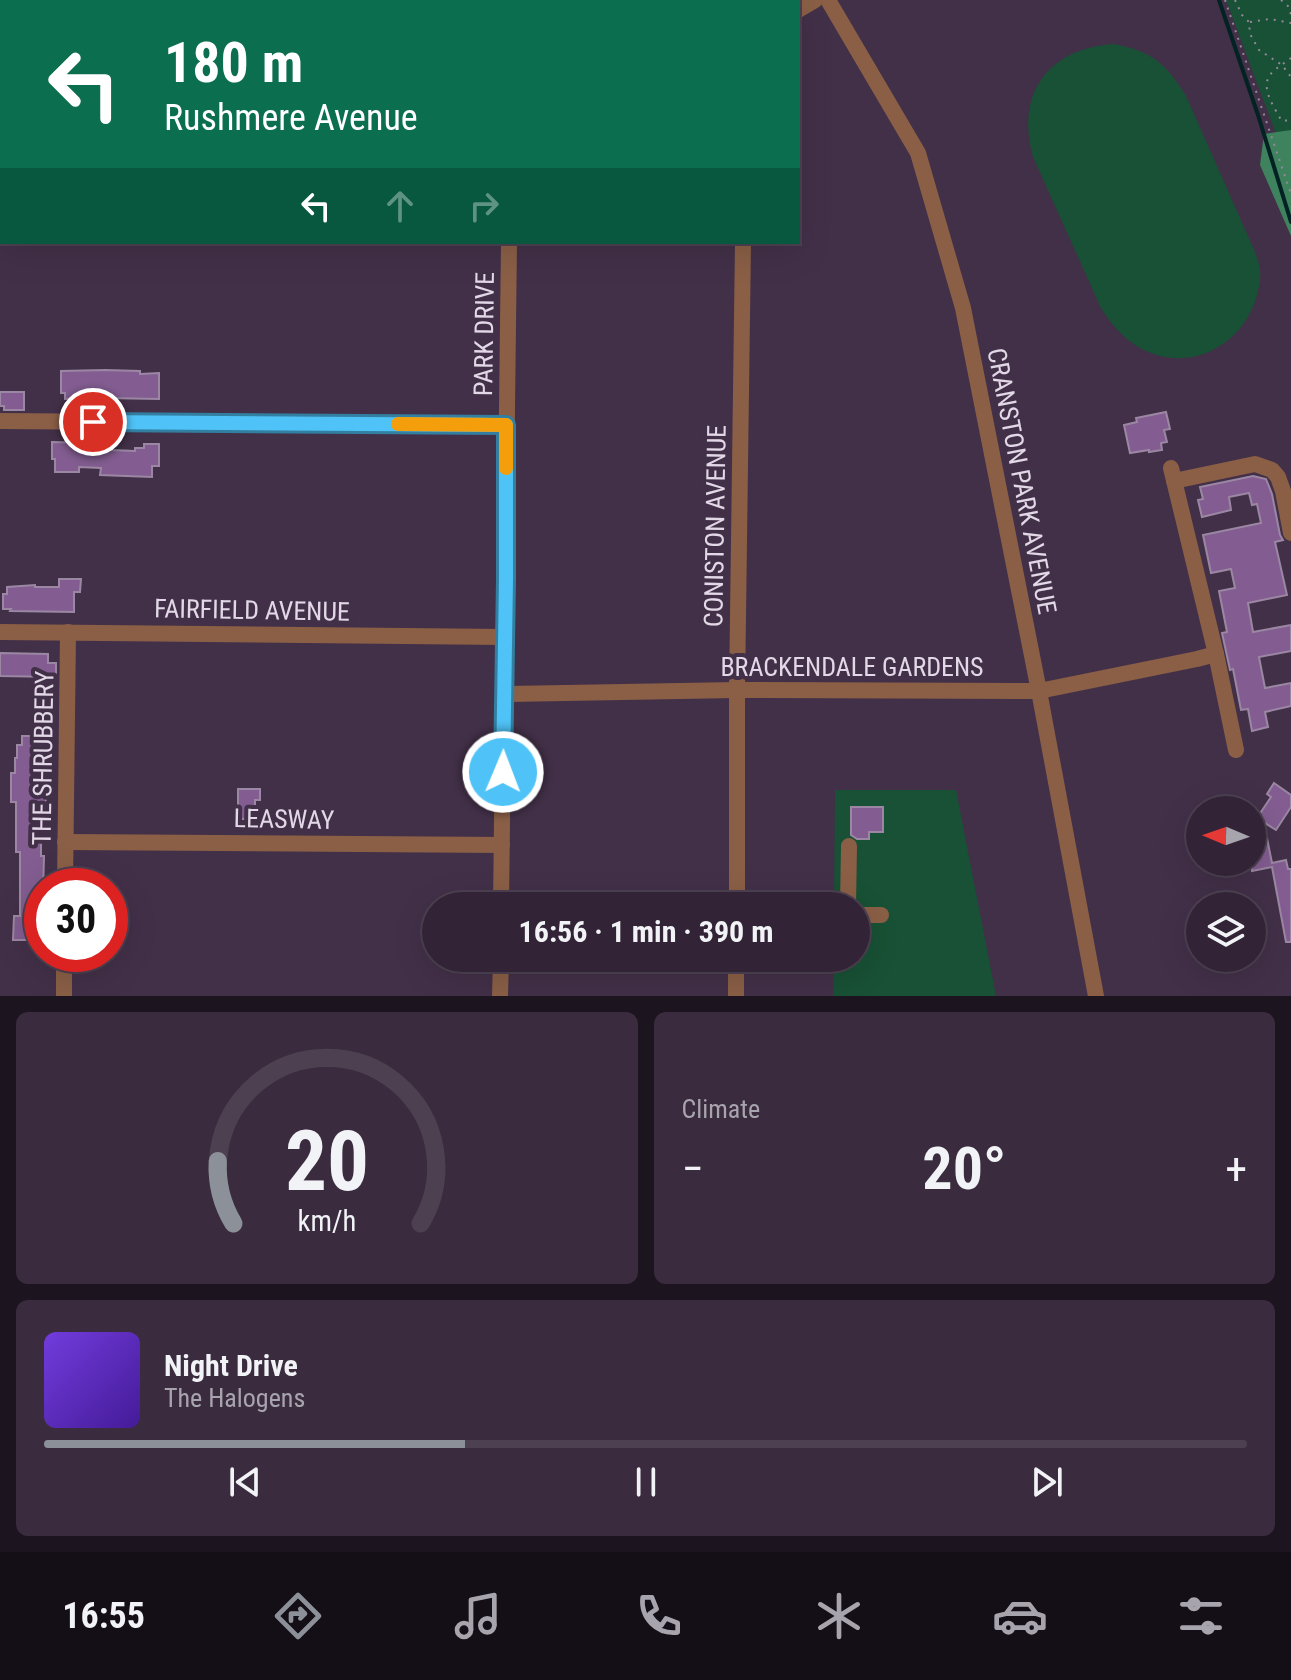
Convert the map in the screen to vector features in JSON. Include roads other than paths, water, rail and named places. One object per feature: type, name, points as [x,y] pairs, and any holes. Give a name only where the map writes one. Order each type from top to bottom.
[{"type":"street","name":"CRANSTON PARK AVENUE","points":[[828,0],[918,153],[963,308],[1096,996]]},
{"type":"street","name":"PARK DRIVE","points":[[501,892],[509,244]]},
{"type":"street","name":"CONISTON AVENUE","points":[[737,892],[743,244]]},
{"type":"street","points":[[0,421],[506,425]]},
{"type":"street","points":[[1236,750],[1173,475],[1255,464],[1272,470],[1283,491],[1291,533]]},
{"type":"street","name":"FAIRFIELD AVENUE","points":[[0,632],[504,637]]},
{"type":"street","name":"THE SHRUBBERY","points":[[65,868],[68,632]]},
{"type":"street","name":"BRACKENDALE GARDENS","points":[[504,694],[737,690],[1039,691],[1216,654]]},
{"type":"street","name":"LEASWAY","points":[[65,842],[502,845]]},
{"type":"street","points":[[848,892],[849,846]]},
{"type":"street","points":[[870,915],[881,915]]},
{"type":"street","points":[[64,972],[64,996]]},
{"type":"street","points":[[500,996],[501,972]]},
{"type":"street","points":[[736,972],[736,996]]},
{"type":"waterway","points":[[1219,0],[1291,222]]}]
